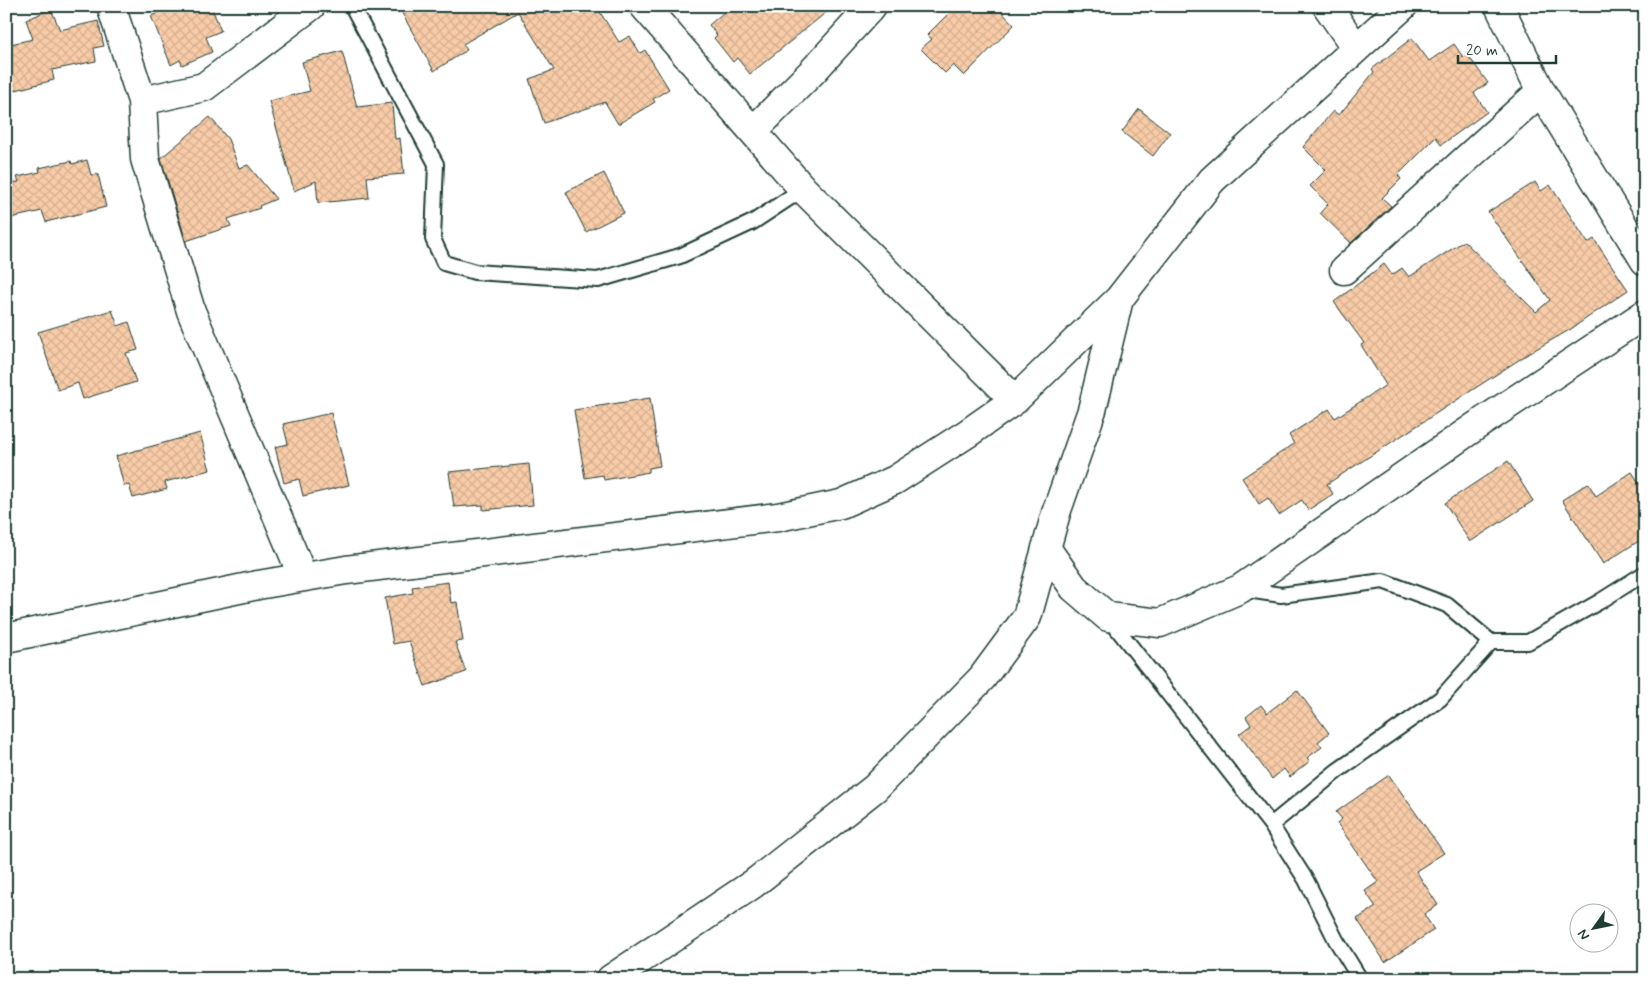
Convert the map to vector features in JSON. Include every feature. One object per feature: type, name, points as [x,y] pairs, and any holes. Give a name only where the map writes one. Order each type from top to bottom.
[{"type":"street","points":[[111,6],[142,101],[145,159],[192,311],[303,577]]},
{"type":"street","points":[[142,101],[204,87],[311,6]]},
{"type":"street","points":[[644,6],[803,189],[1014,400]]},
{"type":"street","points":[[753,131],[814,71],[872,6]]},
{"type":"street","points":[[1327,6],[1356,48]]},
{"type":"street","points":[[6,638],[303,577],[346,570],[778,517],[841,504],[895,480],[968,433],[1014,400],[1119,299],[1212,180],[1403,6]]},
{"type":"street","points":[[1499,6],[1541,91],[1645,261]]},
{"type":"street","points":[[1344,270],[1541,91]]},
{"type":"street","points":[[611,979],[753,884],[875,788],[982,678],[1027,617],[1046,548],[1092,410],[1119,299]]},
{"type":"street","points":[[1046,548],[1074,588],[1108,617],[1160,623],[1240,589],[1476,426],[1645,314]]},
{"type":"lane","points":[[352,6],[436,164],[434,239],[444,263],[475,272],[598,280],[680,256],[753,222],[803,189]]},
{"type":"lane","points":[[1240,589],[1281,595],[1383,581],[1447,604],[1490,642],[1528,642],[1599,602],[1645,573]]},
{"type":"lane","points":[[1108,617],[1270,824],[1306,880],[1336,940],[1360,979]]},
{"type":"lane","points":[[1270,824],[1337,771],[1440,699],[1490,642]]},
{"type":"building","points":[[172,6],[211,6],[221,31],[206,37],[212,52],[182,65],[180,60],[171,65],[151,16]]},
{"type":"building","points":[[398,6],[596,6],[619,42],[630,36],[640,53],[645,50],[669,89],[653,99],[655,102],[618,124],[605,102],[544,123],[529,79],[554,70],[518,12],[463,44],[467,50],[434,71]]},
{"type":"building","points":[[731,6],[834,6],[750,74],[737,58],[733,62],[714,38],[717,35],[709,25]]},
{"type":"building","points":[[956,6],[996,6],[1014,25],[964,76],[953,65],[945,73],[921,49],[932,39],[927,35]]},
{"type":"building","points":[[51,9],[60,30],[98,21],[104,46],[94,48],[96,61],[52,70],[54,80],[12,91],[6,66],[6,45],[33,39],[26,20]]},
{"type":"building","points":[[1412,38],[1429,61],[1454,44],[1463,57],[1467,54],[1488,83],[1474,93],[1487,112],[1441,145],[1436,137],[1398,175],[1401,179],[1382,198],[1391,206],[1351,243],[1320,213],[1328,204],[1310,186],[1326,170],[1303,147],[1333,111],[1339,115],[1374,72],[1372,69]]},
{"type":"building","points":[[342,51],[357,107],[392,103],[395,139],[400,138],[404,174],[367,177],[369,198],[318,203],[316,181],[294,191],[269,101],[310,91],[302,62]]},
{"type":"building","points":[[1139,109],[1170,133],[1153,156],[1122,132]]},
{"type":"building","points":[[210,117],[228,139],[239,168],[248,165],[276,199],[259,206],[260,208],[228,219],[231,226],[186,241],[161,158]]},
{"type":"building","points":[[87,160],[91,175],[98,174],[106,207],[46,222],[42,211],[6,219],[6,183],[19,182],[17,177],[40,172],[39,168],[71,161],[72,164]]},
{"type":"building","points":[[604,173],[624,213],[586,232],[566,192]]},
{"type":"building","points":[[1535,182],[1541,191],[1550,185],[1588,243],[1594,239],[1628,290],[1571,329],[1531,352],[1327,484],[1333,494],[1308,510],[1302,500],[1279,515],[1268,498],[1259,504],[1242,478],[1294,444],[1289,435],[1329,409],[1335,418],[1386,385],[1361,345],[1364,343],[1334,302],[1384,264],[1392,275],[1402,268],[1409,277],[1464,241],[1536,312],[1550,300],[1488,212]]},
{"type":"building","points":[[112,310],[118,326],[129,322],[138,350],[126,353],[136,382],[83,399],[78,383],[58,390],[38,332]]},
{"type":"building","points":[[650,398],[660,466],[649,468],[649,472],[604,480],[603,475],[585,478],[574,410]]},
{"type":"building","points":[[331,413],[349,485],[303,496],[299,479],[284,483],[275,447],[288,444],[283,424]]},
{"type":"building","points":[[200,433],[210,470],[165,482],[167,489],[133,498],[129,485],[124,486],[116,456]]},
{"type":"building","points":[[1508,461],[1533,501],[1470,542],[1445,503]]},
{"type":"building","points":[[529,464],[533,505],[483,510],[483,505],[454,507],[449,472]]},
{"type":"building","points":[[1632,472],[1645,492],[1645,537],[1603,564],[1562,500],[1588,483],[1596,496]]},
{"type":"building","points":[[448,582],[451,603],[457,602],[463,641],[455,642],[466,672],[425,686],[409,641],[393,644],[385,598],[413,593],[412,587]]},
{"type":"building","points":[[1297,690],[1329,733],[1318,742],[1322,747],[1307,758],[1310,761],[1290,777],[1284,769],[1272,779],[1239,734],[1251,725],[1246,717],[1261,705],[1267,713]]},
{"type":"building","points":[[1389,775],[1444,853],[1416,871],[1438,905],[1424,914],[1434,930],[1385,962],[1357,919],[1376,907],[1365,891],[1378,882],[1337,823],[1342,819],[1336,812]]}]
